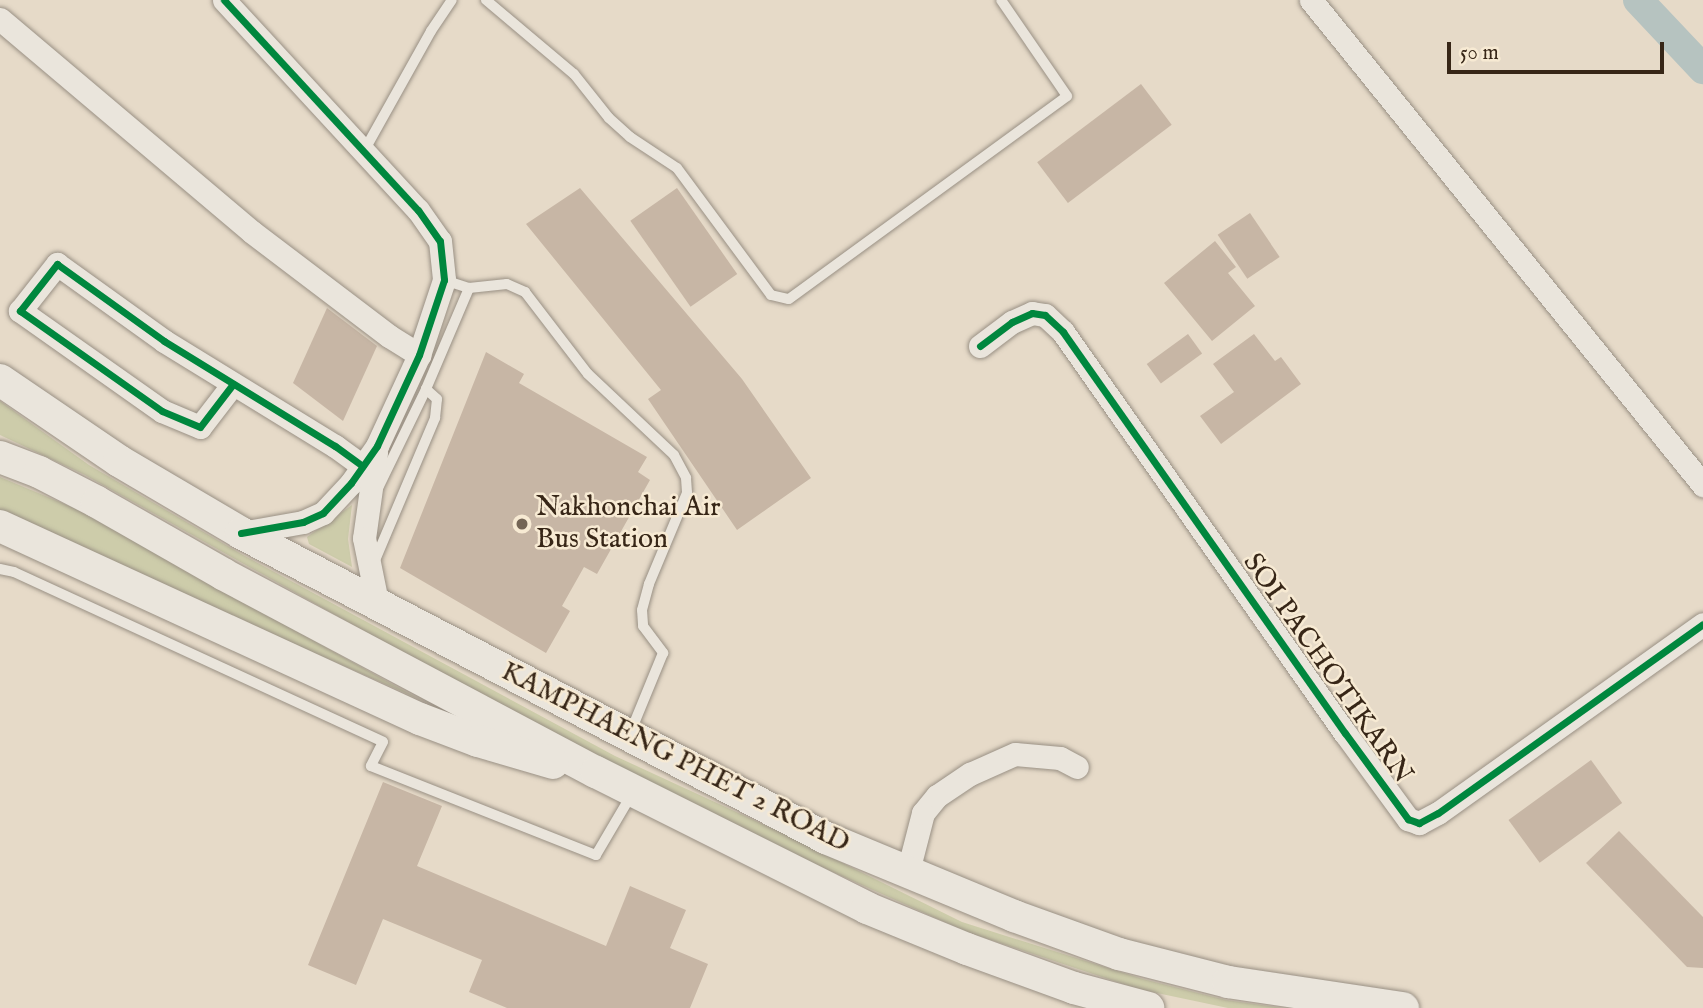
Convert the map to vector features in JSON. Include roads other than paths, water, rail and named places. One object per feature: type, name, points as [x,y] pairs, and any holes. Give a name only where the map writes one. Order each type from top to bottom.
[{"type":"main road","name":"KAMPHAENG PHET 2 ROAD","points":[[0,380],[119,461],[241,533],[378,607],[826,838],[1014,916],[1119,954],[1228,982],[1403,1008]]},
{"type":"main road","name":"KAMPHAENG PHET 2 ROAD","points":[[0,457],[39,472],[97,502],[223,574],[596,772],[867,908],[1062,984],[1148,1008]]},
{"type":"main road","points":[[0,526],[420,719],[536,760],[596,772]]},
{"type":"street","points":[[225,0],[363,154],[418,210],[439,241],[444,280],[419,355],[377,446],[363,466],[323,513],[303,522],[241,533]]},
{"type":"street","points":[[1311,0],[1703,485]]},
{"type":"street","points":[[0,19],[252,232],[389,336],[419,355]]},
{"type":"street","points":[[233,384],[200,427],[162,411],[20,311],[57,264],[164,341],[233,384],[363,466]]},
{"type":"street","name":"SOI PACHOTIKARN","points":[[980,346],[1012,322],[1032,313],[1045,315],[1063,331],[1408,819],[1419,823],[1428,820],[1703,624]]},
{"type":"street","points":[[377,446],[364,538],[378,607]]},
{"type":"street","points":[[908,871],[923,813],[937,796],[970,774],[1015,754],[1060,758],[1077,767]]},
{"type":"lane","points":[[363,154],[452,0]]},
{"type":"lane","points":[[486,0],[574,74],[609,117],[630,137],[677,168],[771,295],[789,299],[1067,96],[1001,0]]},
{"type":"lane","points":[[444,280],[469,288],[507,284],[524,292],[589,374],[674,455],[686,478],[687,493],[649,584],[642,610],[643,626],[663,653],[628,737]]},
{"type":"lane","points":[[365,516],[426,389],[469,288]]},
{"type":"lane","points":[[370,573],[435,418],[437,399],[426,389]]},
{"type":"lane","points":[[0,569],[14,572],[383,742],[371,766],[596,855],[633,791]]},
{"type":"waterway","points":[[1638,0],[1703,69]]},
{"type":"place","name":"Nakhonchai Air Bus Station","points":[[522,524]]}]
